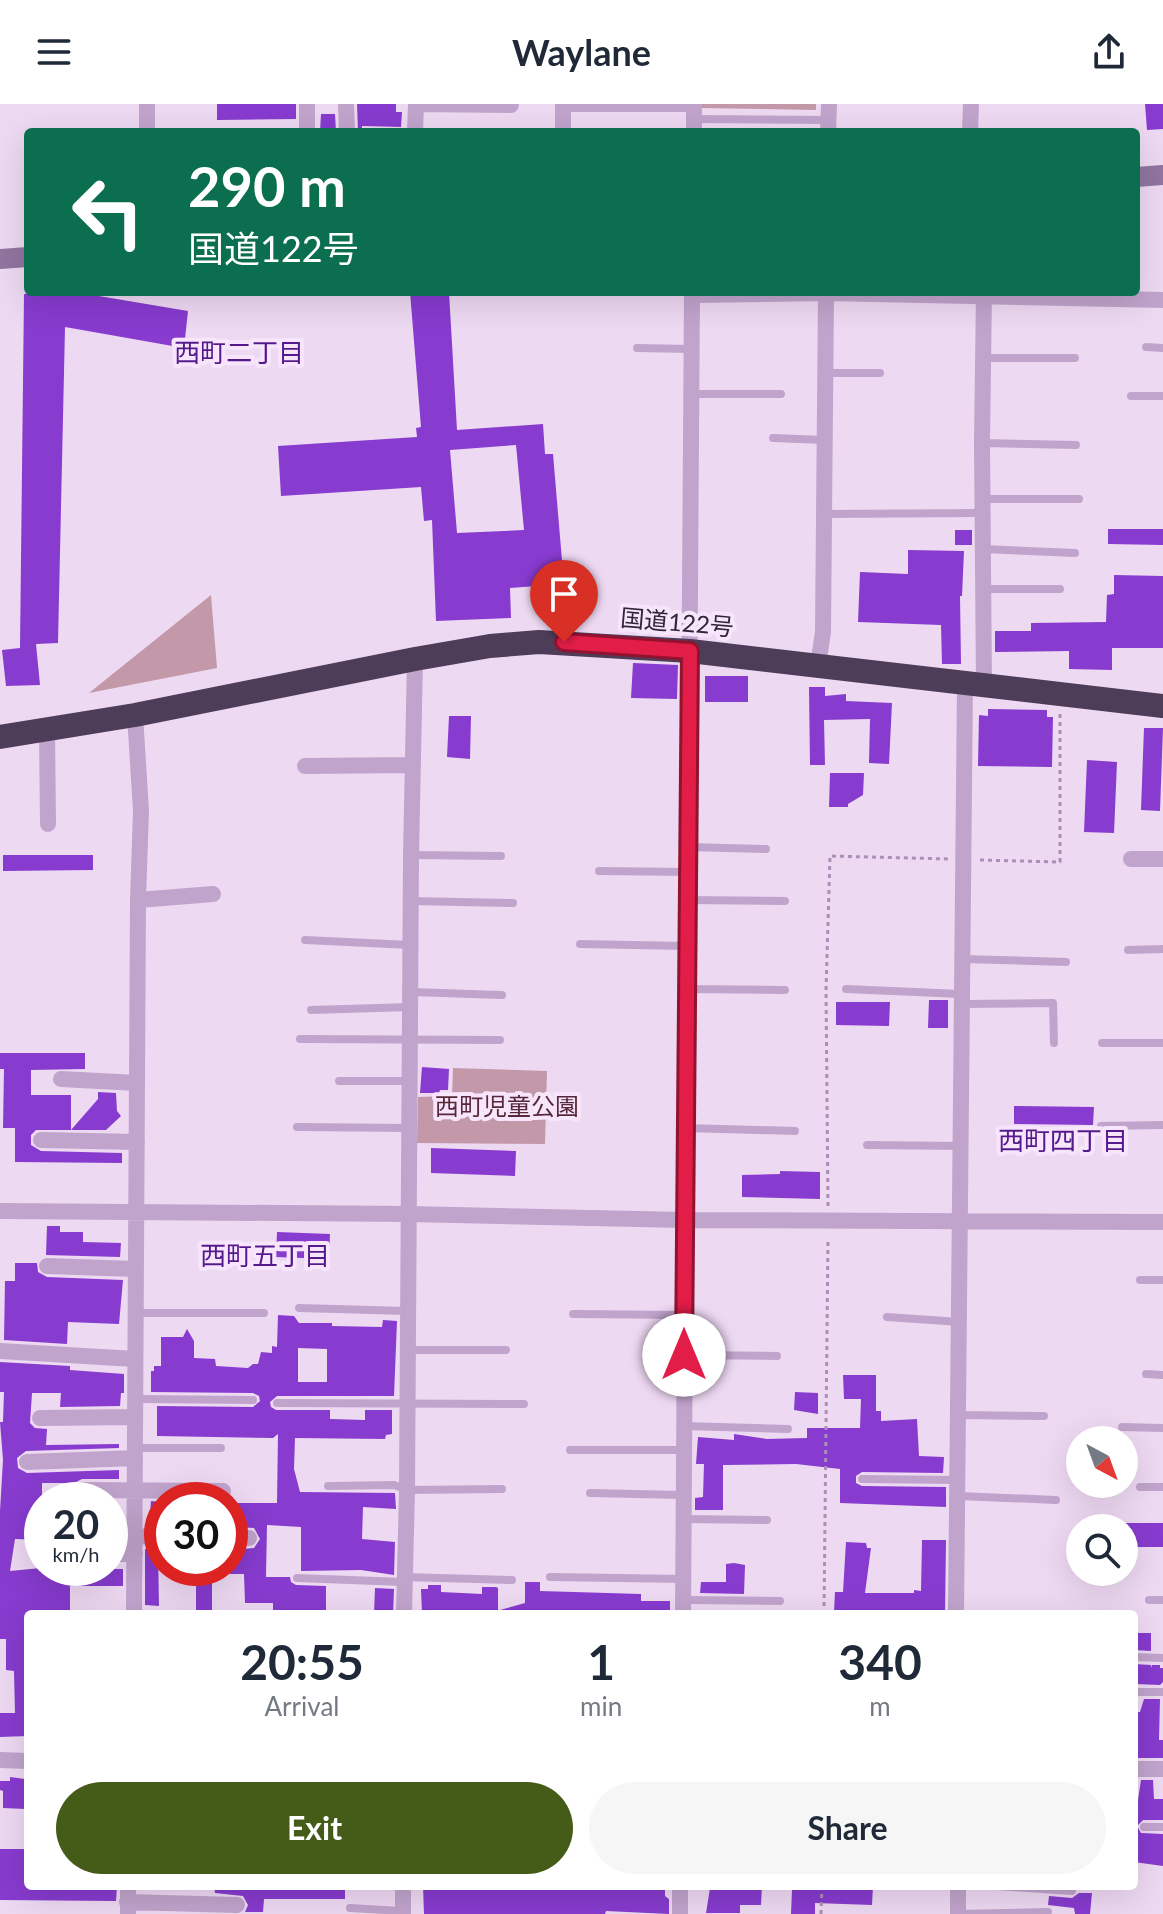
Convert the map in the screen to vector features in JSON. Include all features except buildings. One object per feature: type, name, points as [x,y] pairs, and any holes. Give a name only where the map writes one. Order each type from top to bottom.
[{"type":"highway","name":"国道122号","points":[[0,737],[135,715],[415,659],[490,646],[539,642],[690,651],[1163,706]]},
{"type":"street","points":[[147,104],[147,128]]},
{"type":"street","points":[[307,104],[307,128]]},
{"type":"street","points":[[346,104],[347,128]]},
{"type":"street","points":[[415,128],[416,104],[511,105]]},
{"type":"street","points":[[563,128],[563,104],[694,115]]},
{"type":"street","points":[[970,128],[971,104]]},
{"type":"street","points":[[1140,177],[1163,175]]},
{"type":"street","points":[[0,259],[24,257]]},
{"type":"street","points":[[683,1607],[692,296]]},
{"type":"street","points":[[818,666],[823,632],[826,296]]},
{"type":"street","points":[[956,1610],[964,860],[983,589],[985,296]]},
{"type":"street","points":[[1044,296],[1163,300]]},
{"type":"street","points":[[404,1610],[415,659]]},
{"type":"street","points":[[134,1610],[141,811],[135,715]]},
{"type":"street","points":[[47,730],[48,824]]},
{"type":"street","points":[[305,766],[412,765]]},
{"type":"street","points":[[1131,859],[1163,859]]},
{"type":"street","points":[[138,900],[213,894]]},
{"type":"street","points":[[61,1079],[137,1083]]},
{"type":"street","points":[[41,1140],[137,1142]]},
{"type":"street","points":[[0,1211],[685,1220],[1163,1222]]},
{"type":"street","points":[[47,1266],[136,1269]]},
{"type":"street","points":[[0,1351],[135,1359]]},
{"type":"street","points":[[40,1418],[135,1408]]},
{"type":"street","points":[[27,1462],[135,1453]]},
{"type":"street","points":[[128,1490],[144,1490]]},
{"type":"street","points":[[128,1548],[144,1542]]},
{"type":"street","points":[[0,1760],[24,1761]]},
{"type":"street","points":[[1138,1769],[1163,1769]]},
{"type":"street","points":[[403,1890],[403,1912]]},
{"type":"street","points":[[680,1890],[680,1914]]},
{"type":"street","points":[[958,1890],[958,1914]]},
{"type":"street","points":[[128,1901],[237,1905]]},
{"type":"lane","points":[[694,115],[829,119]]},
{"type":"lane","points":[[1146,347],[1163,348]]},
{"type":"lane","points":[[637,348],[692,349]]},
{"type":"lane","points":[[984,358],[1075,358]]},
{"type":"lane","points":[[825,373],[880,373]]},
{"type":"lane","points":[[692,394],[781,394]]},
{"type":"lane","points":[[1131,396],[1163,396]]},
{"type":"lane","points":[[773,438],[824,440]]},
{"type":"lane","points":[[982,443],[1076,445]]},
{"type":"lane","points":[[823,514],[1079,499]]},
{"type":"lane","points":[[982,549],[1075,553]]},
{"type":"lane","points":[[983,589],[1060,589]]},
{"type":"lane","points":[[688,847],[766,849]]},
{"type":"lane","points":[[411,855],[501,856]]},
{"type":"lane","points":[[599,871],[688,872]]},
{"type":"lane","points":[[687,900],[785,901]]},
{"type":"lane","points":[[410,901],[513,903]]},
{"type":"lane","points":[[305,940],[410,945]]},
{"type":"lane","points":[[580,944],[687,946]]},
{"type":"lane","points":[[1128,950],[1163,949]]},
{"type":"lane","points":[[963,959],[1066,962]]},
{"type":"lane","points":[[687,989],[785,990]]},
{"type":"lane","points":[[846,989],[1053,1003],[1054,1043]]},
{"type":"lane","points":[[311,1010],[502,995]]},
{"type":"lane","points":[[300,1039],[500,1040]]},
{"type":"lane","points":[[1102,1043],[1163,1043]]},
{"type":"lane","points":[[339,1081],[409,1081]]},
{"type":"lane","points":[[1101,1126],[1163,1125]]},
{"type":"lane","points":[[297,1127],[409,1128]]},
{"type":"lane","points":[[686,1128],[795,1131]]},
{"type":"lane","points":[[867,1145],[962,1146]]},
{"type":"lane","points":[[1140,1280],[1163,1280]]},
{"type":"lane","points":[[299,1308],[408,1311]]},
{"type":"lane","points":[[136,1313],[264,1313]]},
{"type":"lane","points":[[573,1314],[684,1315]]},
{"type":"lane","points":[[887,1317],[960,1322]]},
{"type":"lane","points":[[408,1350],[506,1350]]},
{"type":"lane","points":[[684,1355],[777,1356]]},
{"type":"lane","points":[[1146,1374],[1163,1375]]},
{"type":"lane","points":[[135,1408],[253,1400]]},
{"type":"lane","points":[[277,1403],[524,1404]]},
{"type":"lane","points":[[959,1415],[1044,1416]]},
{"type":"lane","points":[[684,1426],[788,1429]]},
{"type":"lane","points":[[1138,1427],[1163,1428]]},
{"type":"lane","points":[[135,1453],[221,1448]]},
{"type":"lane","points":[[570,1450],[684,1450]]},
{"type":"lane","points":[[862,1479],[1056,1500]]},
{"type":"lane","points":[[328,1486],[394,1485],[407,1490],[502,1489]]},
{"type":"lane","points":[[1140,1487],[1163,1487]]},
{"type":"lane","points":[[590,1493],[683,1495]]},
{"type":"lane","points":[[683,1519],[767,1520]]},
{"type":"lane","points":[[550,1577],[683,1579]]},
{"type":"lane","points":[[297,1578],[512,1580]]},
{"type":"lane","points":[[1149,1600],[1163,1600]]},
{"type":"lane","points":[[683,1607],[780,1601]]},
{"type":"lane","points":[[1138,1657],[1163,1658]]},
{"type":"lane","points":[[1138,1692],[1163,1692]]},
{"type":"lane","points":[[1144,1827],[1163,1827]]},
{"type":"lane","points":[[1057,1890],[1072,1891]]},
{"type":"lane","points":[[350,1908],[403,1912]]},
{"type":"lane","points":[[958,1914],[1048,1912]]},
{"type":"path","points":[[824,1610],[828,1220],[826,990],[830,856],[1060,862],[1060,694]]},
{"type":"path","points":[[821,1914],[822,1890]]},
{"type":"green space","points":[[701,104],[816,104],[816,110],[701,108]]},
{"type":"green space","points":[[211,595],[217,668],[89,693]]},
{"type":"green space","name":"西町児童公園","points":[[453,1068],[547,1071],[545,1144],[417,1143],[418,1097],[452,1096]]},
{"type":"district","name":"西町二丁目","points":[[239,353]]},
{"type":"district","name":"西町四丁目","points":[[1063,1141]]},
{"type":"district","name":"西町五丁目","points":[[265,1256]]},
{"type":"route","points":[[564,642],[690,651],[684,1355]]}]
